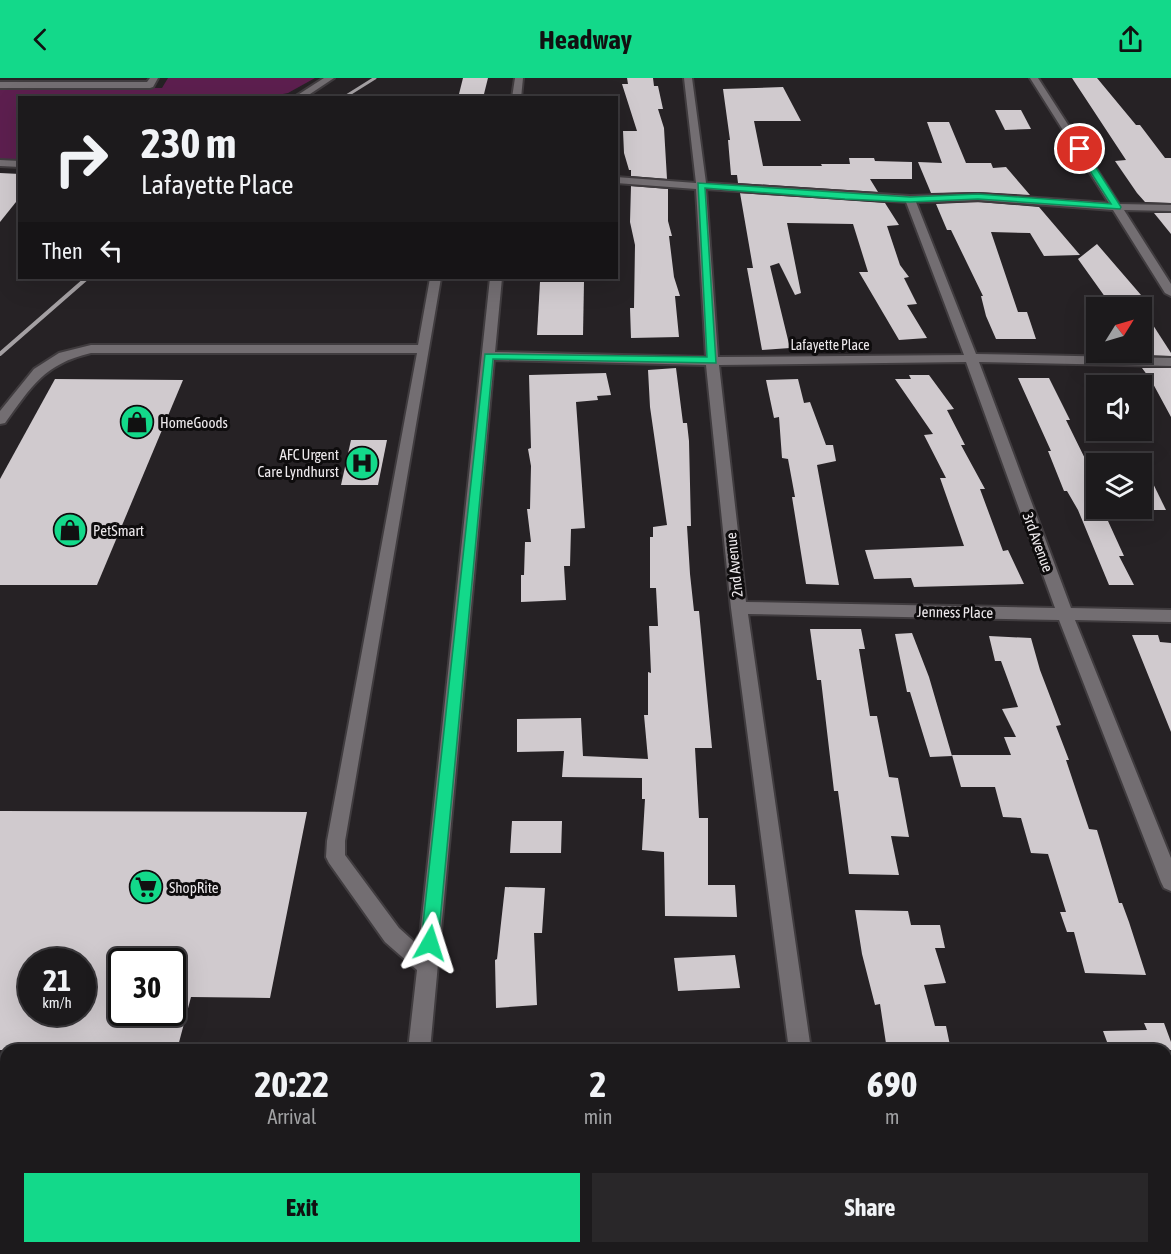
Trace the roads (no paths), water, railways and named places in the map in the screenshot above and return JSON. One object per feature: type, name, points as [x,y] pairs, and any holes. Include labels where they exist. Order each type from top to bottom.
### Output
[{"type":"street","points":[[300,96],[330,78]]},
{"type":"street","points":[[516,96],[519,78]]},
{"type":"street","name":"2nd Avenue","points":[[688,78],[701,185],[712,361],[739,608],[799,1044]]},
{"type":"street","points":[[1034,78],[1171,293]]},
{"type":"street","points":[[0,85],[152,81]]},
{"type":"street","points":[[0,164],[18,164]]},
{"type":"street","points":[[618,180],[910,199],[978,197],[1117,207],[1171,208]]},
{"type":"street","name":"3rd Avenue","points":[[910,199],[1065,614],[1171,882]]},
{"type":"street","points":[[427,966],[392,935],[336,857],[336,841],[436,279]]},
{"type":"street","points":[[420,1044],[496,279]]},
{"type":"street","points":[[0,420],[39,371],[67,354],[91,349],[423,349]]},
{"type":"street","name":"Lafayette Place","points":[[488,356],[712,361],[971,359],[1171,362]]},
{"type":"street","name":"Jenness Place","points":[[739,608],[1171,616]]},
{"type":"railway","points":[[346,96],[375,78]]},
{"type":"railway","points":[[0,354],[86,279]]},
{"type":"place","name":"HomeGoods","points":[[137,422]]},
{"type":"place","name":"AFC Urgent Care Lyndhurst","points":[[362,463]]},
{"type":"place","name":"PetSmart","points":[[70,530]]},
{"type":"place","name":"ShopRite","points":[[146,887]]}]
